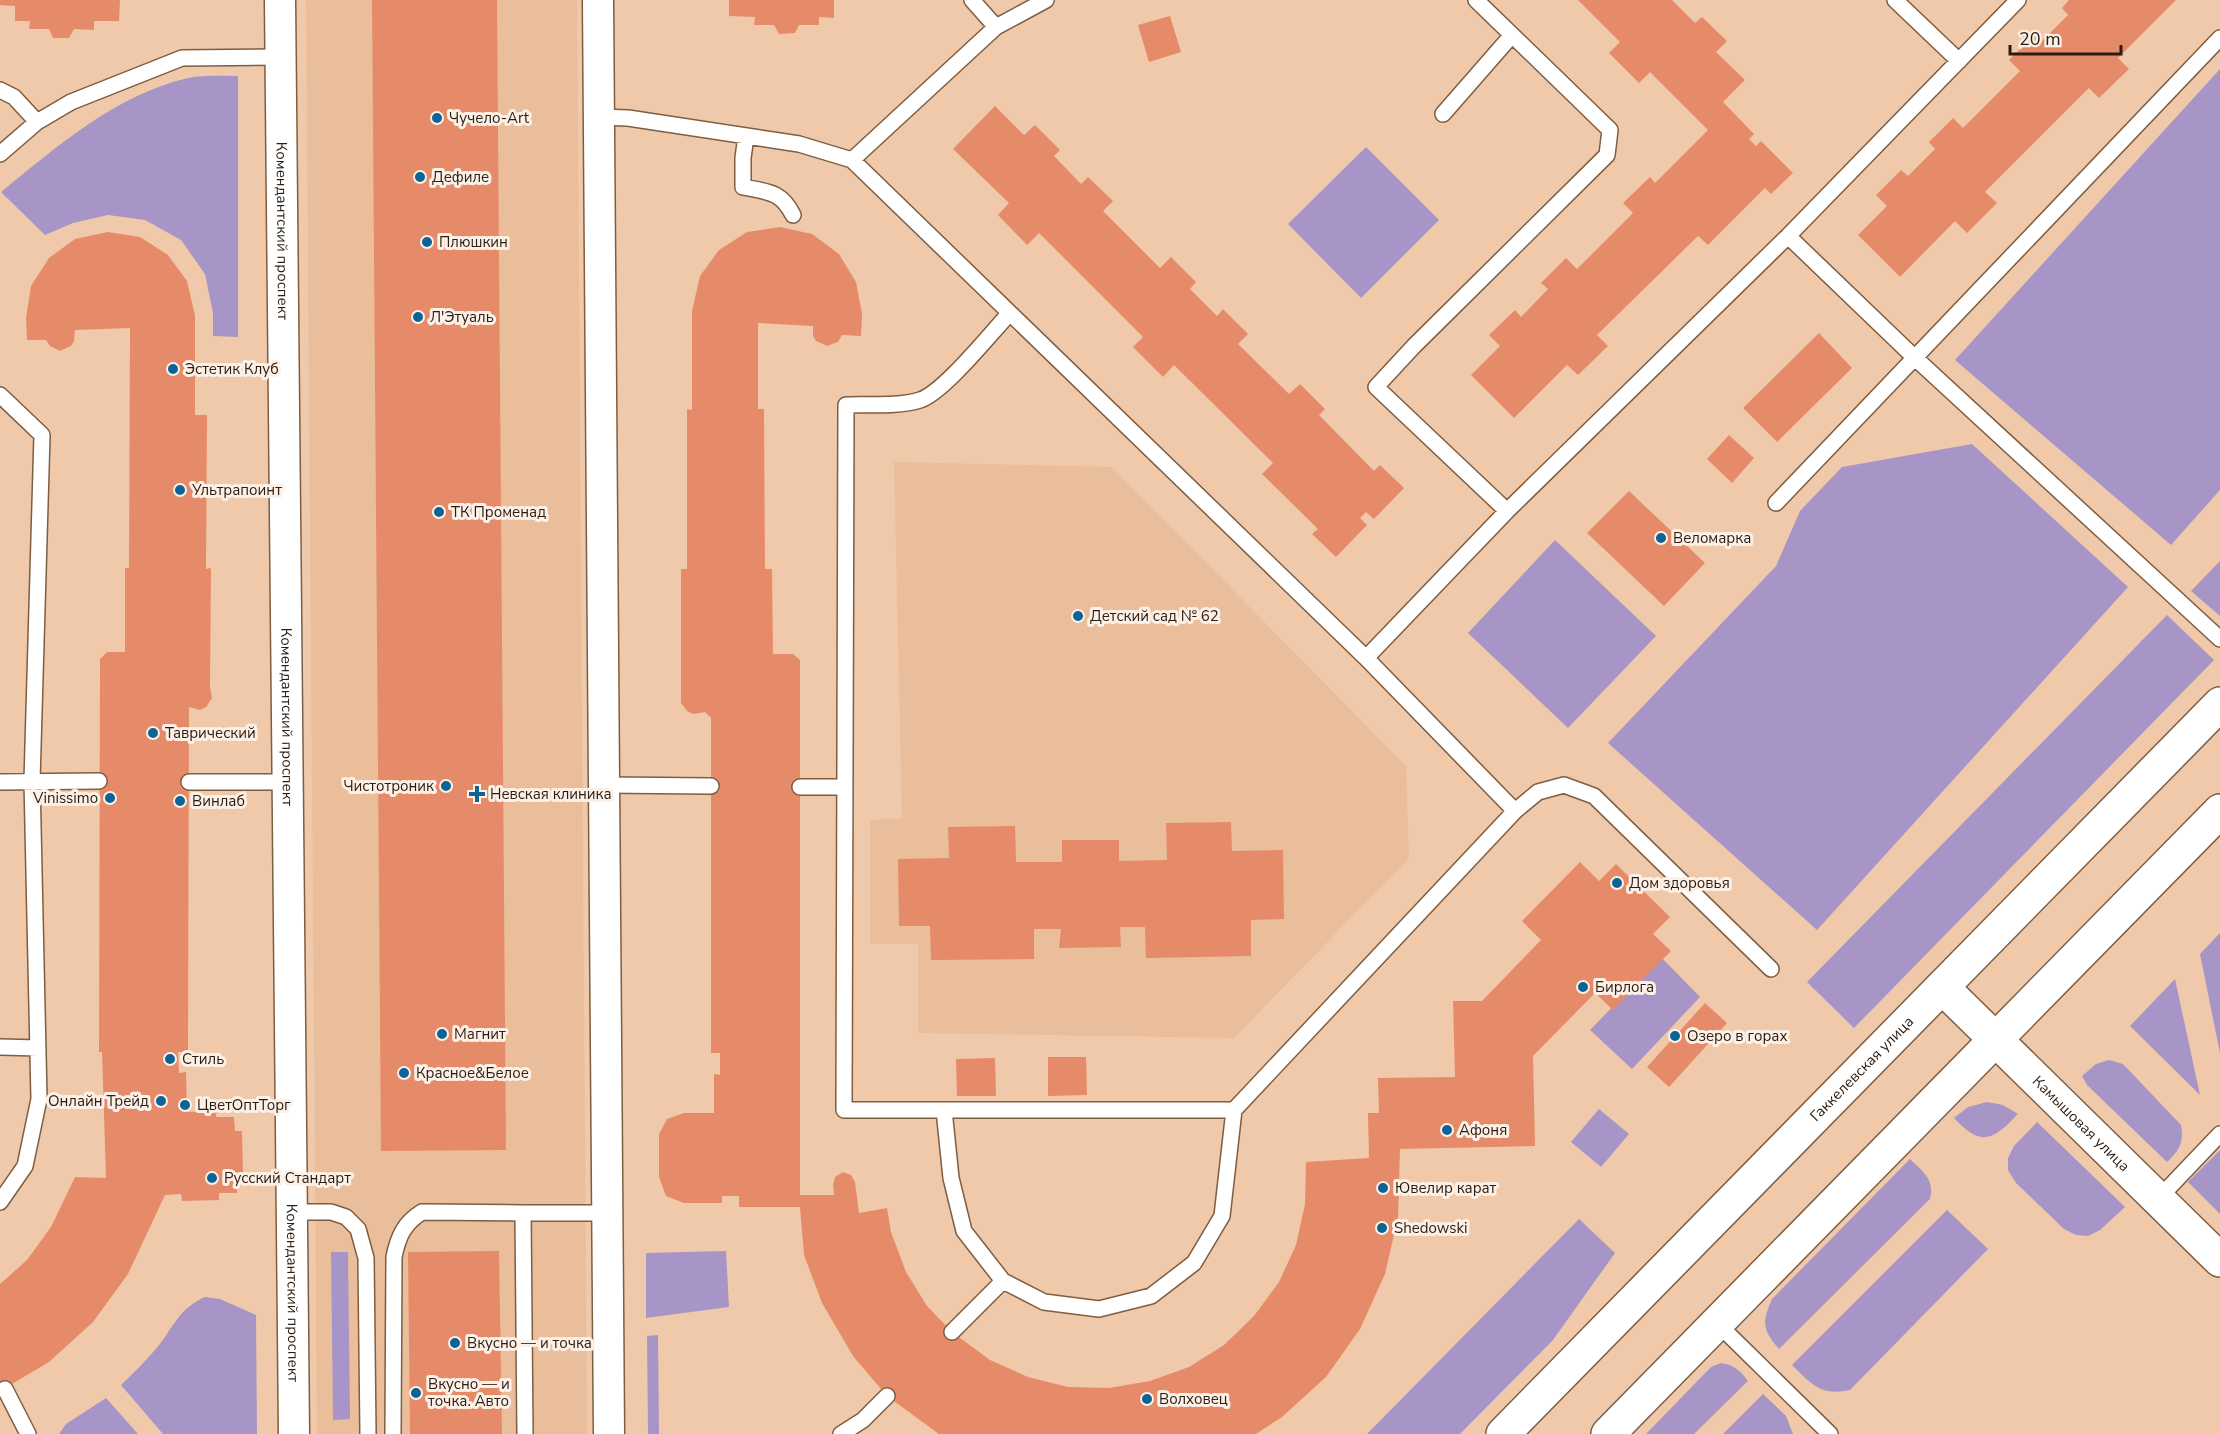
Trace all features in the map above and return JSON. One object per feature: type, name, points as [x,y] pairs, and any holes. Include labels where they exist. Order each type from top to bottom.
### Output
[{"type":"main road","name":"Гаккелевская улица","points":[[1503,1434],[2220,704]]},
{"type":"main road","points":[[1608,1434],[2220,811]]},
{"type":"main road","name":"Камышовая улица","points":[[1942,987],[2220,1260]]},
{"type":"street","name":"Комендантский проспект","points":[[280,0],[294,1434]]},
{"type":"street","points":[[598,0],[609,1434]]},
{"type":"lane","points":[[972,0],[996,27]]},
{"type":"lane","points":[[852,160],[996,27],[1046,0]]},
{"type":"lane","points":[[1476,0],[1610,130],[1608,155],[1414,346],[1376,387],[1507,511]]},
{"type":"lane","points":[[1895,0],[1959,61]]},
{"type":"lane","points":[[1366,658],[1507,511],[1788,236],[2019,0]]},
{"type":"lane","points":[[1443,114],[1512,35]]},
{"type":"lane","points":[[1776,503],[2220,38]]},
{"type":"lane","points":[[0,154],[37,122],[71,102],[182,58],[281,57]]},
{"type":"lane","points":[[0,90],[14,97],[37,122]]},
{"type":"lane","points":[[599,117],[628,118],[800,144],[852,160],[1366,658],[1515,811]]},
{"type":"lane","points":[[746,136],[743,188],[771,193],[786,202],[793,215]]},
{"type":"lane","points":[[1788,236],[1914,357],[2220,639]]},
{"type":"lane","points":[[1009,314],[940,388],[922,400],[904,404],[846,405],[844,1110],[1234,1110]]},
{"type":"lane","points":[[0,395],[42,435],[32,781],[39,1099],[25,1166],[0,1202]]},
{"type":"lane","points":[[0,782],[99,781]]},
{"type":"lane","points":[[189,782],[288,782]]},
{"type":"lane","points":[[604,785],[711,786]]},
{"type":"lane","points":[[944,1110],[951,1178],[964,1231],[1004,1281],[1044,1302],[1099,1309],[1151,1296],[1194,1263],[1222,1216],[1234,1110],[1515,811],[1538,792],[1564,785],[1594,796],[1770,969]]},
{"type":"lane","points":[[800,787],[844,787]]},
{"type":"lane","points":[[0,1047],[38,1048]]},
{"type":"lane","points":[[2158,1199],[2220,1134]]},
{"type":"lane","points":[[292,1212],[330,1212],[346,1217],[358,1229],[366,1258],[368,1434]]},
{"type":"lane","points":[[393,1434],[394,1257],[403,1230],[411,1219],[422,1212],[608,1213]]},
{"type":"lane","points":[[523,1214],[525,1434]]},
{"type":"lane","points":[[952,1332],[1004,1281]]},
{"type":"lane","points":[[1717,1323],[1830,1434]]},
{"type":"lane","points":[[4,1389],[28,1434]]},
{"type":"lane","points":[[841,1434],[862,1420],[887,1396]]},
{"type":"shaded area","points":[[306,0],[577,0],[587,1434],[317,1434]]},
{"type":"shaded area","points":[[2220,69],[2220,490],[2171,545],[1955,360]]},
{"type":"shaded area","points":[[238,76],[238,337],[213,336],[213,313],[205,274],[181,240],[145,220],[108,215],[73,223],[45,235],[1,192],[88,124],[136,97],[188,78]]},
{"type":"shaded area","points":[[1366,147],[1439,220],[1361,298],[1288,224]]},
{"type":"shaded area","points":[[1972,444],[2128,587],[1817,930],[1608,743],[1776,566],[1800,511],[1842,467]]},
{"type":"shaded area","name":"Детский сад № 62","points":[[894,462],[1112,467],[1406,766],[1409,858],[1234,1038],[918,1033],[918,944],[870,944],[870,820],[902,818]]},
{"type":"shaded area","points":[[1555,540],[1656,636],[1568,728],[1468,633]]},
{"type":"shaded area","points":[[2220,561],[2220,616],[2191,591]]},
{"type":"shaded area","points":[[2167,615],[2214,660],[1854,1028],[1807,982]]},
{"type":"shaded area","points":[[2220,933],[2220,1053],[2200,954]]},
{"type":"shaded area","points":[[1661,957],[1700,997],[1632,1069],[1590,1030]]},
{"type":"shaded area","points":[[2175,979],[2200,1095],[2130,1026]]},
{"type":"shaded area","points":[[2109,1060],[2123,1064],[2181,1125],[2180,1145],[2167,1162],[2087,1085],[2082,1076],[2096,1064]]},
{"type":"shaded area","points":[[1987,1102],[2003,1105],[2018,1114],[2001,1130],[1987,1137],[1972,1134],[1954,1118],[1968,1107]]},
{"type":"shaded area","points":[[1599,1109],[1629,1134],[1601,1167],[1571,1142]]},
{"type":"shaded area","points":[[2037,1122],[2125,1207],[2100,1230],[2088,1236],[2076,1235],[2064,1229],[2016,1183],[2008,1170],[2008,1158],[2014,1146]]},
{"type":"shaded area","points":[[2220,1150],[2220,1214],[2188,1182]]},
{"type":"shaded area","points":[[1910,1159],[1929,1181],[1930,1199],[1779,1349],[1765,1326],[1766,1314],[1772,1299]]},
{"type":"shaded area","points":[[1947,1210],[1988,1249],[1850,1390],[1824,1390],[1811,1383],[1792,1365]]},
{"type":"shaded area","points":[[1579,1219],[1615,1253],[1553,1340],[1460,1434],[1367,1434]]},
{"type":"shaded area","points":[[726,1251],[729,1307],[646,1318],[646,1253]]},
{"type":"shaded area","points":[[331,1252],[348,1252],[350,1419],[333,1420]]},
{"type":"shaded area","points":[[205,1297],[220,1299],[256,1315],[257,1434],[163,1434],[121,1385],[154,1351],[182,1314]]},
{"type":"shaded area","points":[[658,1335],[659,1434],[648,1434],[647,1336]]},
{"type":"shaded area","points":[[1721,1363],[1736,1369],[1748,1381],[1694,1434],[1646,1434],[1711,1367]]},
{"type":"shaded area","points":[[1763,1394],[1786,1416],[1793,1434],[1723,1434]]},
{"type":"shaded area","points":[[106,1398],[138,1434],[59,1434],[66,1424]]},
{"type":"building","points":[[0,0],[120,0],[119,21],[94,21],[94,30],[74,29],[69,38],[53,38],[49,29],[29,29],[30,21],[15,21],[15,6],[0,5]]},
{"type":"building","name":"ТК Променад","points":[[372,0],[497,0],[506,1150],[381,1151]]},
{"type":"building","points":[[729,0],[834,0],[834,18],[819,17],[819,25],[799,25],[795,33],[779,34],[774,25],[754,25],[755,17],[729,16]]},
{"type":"building","points":[[1578,0],[1672,0],[1695,23],[1702,17],[1727,41],[1716,52],[1745,80],[1723,102],[1754,134],[1749,139],[1756,146],[1761,141],[1793,173],[1771,194],[1765,188],[1708,245],[1698,236],[1597,335],[1608,346],[1578,375],[1567,365],[1514,418],[1471,375],[1500,346],[1489,335],[1515,310],[1521,317],[1548,289],[1541,283],[1566,258],[1577,269],[1633,213],[1623,203],[1650,177],[1655,183],[1708,130],[1650,72],[1639,83],[1609,53],[1620,42]]},
{"type":"building","points":[[2069,0],[2176,0],[2118,58],[2129,69],[2099,98],[2089,88],[1985,192],[1997,203],[1967,233],[1955,221],[1900,277],[1858,235],[1887,206],[1876,195],[1901,170],[1908,176],[1935,149],[1929,142],[1953,118],[1963,128],[2020,71],[2009,60],[2034,35],[2041,42],[2068,15],[2062,8]]},
{"type":"building","points":[[1170,16],[1181,52],[1149,62],[1138,25]]},
{"type":"building","points":[[995,106],[1024,135],[1035,125],[1060,150],[1054,156],[1081,184],[1088,177],[1113,201],[1103,211],[1160,268],[1171,257],[1196,282],[1190,289],[1217,316],[1223,309],[1248,334],[1238,344],[1289,394],[1300,384],[1325,409],[1319,415],[1374,471],[1380,465],[1404,488],[1374,519],[1366,512],[1360,518],[1367,525],[1336,557],[1312,534],[1318,529],[1262,474],[1273,463],[1174,365],[1163,377],[1133,347],[1143,337],[1039,233],[1027,245],[998,215],[1009,203],[953,149]]},
{"type":"building","points":[[780,227],[812,234],[839,254],[856,282],[862,314],[861,336],[842,335],[838,342],[827,346],[816,341],[813,336],[813,326],[758,323],[758,409],[764,409],[765,569],[772,569],[773,654],[793,654],[800,660],[800,1195],[834,1195],[835,1177],[843,1172],[851,1175],[855,1182],[859,1213],[887,1208],[891,1232],[906,1272],[927,1306],[952,1332],[990,1360],[1028,1377],[1068,1387],[1109,1388],[1150,1381],[1189,1367],[1224,1345],[1254,1316],[1279,1282],[1296,1245],[1305,1204],[1306,1162],[1369,1158],[1368,1113],[1379,1113],[1378,1078],[1455,1077],[1453,1001],[1482,1001],[1541,940],[1522,921],[1580,862],[1599,881],[1616,864],[1670,917],[1653,934],[1671,951],[1613,1010],[1595,993],[1533,1056],[1535,1146],[1400,1149],[1398,1217],[1385,1274],[1360,1329],[1326,1377],[1282,1417],[1256,1434],[939,1434],[887,1396],[853,1356],[822,1303],[804,1255],[800,1207],[739,1207],[739,1196],[722,1196],[722,1203],[684,1203],[666,1196],[659,1177],[659,1134],[667,1119],[684,1113],[714,1113],[714,1074],[720,1075],[720,1053],[711,1053],[711,718],[705,712],[694,714],[688,712],[681,703],[681,569],[687,569],[687,409],[692,410],[692,311],[700,276],[719,250],[747,232]]},
{"type":"building","points":[[108,232],[140,237],[168,255],[187,281],[195,316],[195,415],[207,415],[206,569],[211,568],[210,687],[212,698],[206,707],[200,710],[189,707],[188,1052],[178,1052],[179,1073],[186,1072],[187,1112],[216,1111],[216,1117],[234,1117],[235,1131],[242,1131],[243,1174],[236,1174],[237,1193],[219,1193],[219,1200],[182,1201],[181,1194],[165,1195],[128,1274],[93,1322],[49,1362],[0,1391],[0,1284],[27,1260],[51,1227],[75,1177],[106,1178],[102,1052],[99,1052],[100,659],[107,652],[125,652],[125,568],[129,568],[130,328],[75,330],[71,346],[60,351],[50,346],[46,340],[27,340],[26,318],[31,286],[49,258],[75,239]]},
{"type":"building","points":[[1819,333],[1852,368],[1777,442],[1743,408]]},
{"type":"building","points":[[1729,435],[1754,458],[1732,483],[1707,459]]},
{"type":"building","points":[[1629,491],[1705,563],[1664,606],[1587,533]]},
{"type":"building","points":[[1231,822],[1232,851],[1283,850],[1284,919],[1251,920],[1251,956],[1146,958],[1145,927],[1120,927],[1121,947],[1059,948],[1061,929],[1034,929],[1034,959],[931,960],[930,926],[899,926],[898,859],[949,858],[948,827],[1015,826],[1016,862],[1062,862],[1062,840],[1119,840],[1119,861],[1167,860],[1166,823]]},
{"type":"building","points":[[1705,1003],[1727,1023],[1669,1087],[1647,1067]]},
{"type":"building","points":[[1048,1057],[1086,1057],[1087,1095],[1048,1096]]},
{"type":"building","points":[[995,1058],[996,1096],[957,1096],[956,1059]]},
{"type":"building","name":"Вкусно — и точка","points":[[499,1251],[502,1434],[410,1434],[408,1252]]},
{"type":"place","name":"Чучело-Art","points":[[437,118]]},
{"type":"place","name":"Дефиле","points":[[420,177]]},
{"type":"place","name":"Плюшкин","points":[[427,242]]},
{"type":"place","name":"Л'Этуаль","points":[[418,317]]},
{"type":"place","name":"Эстетик Клуб","points":[[173,369]]},
{"type":"place","name":"Ультрапоинт","points":[[180,490]]},
{"type":"place","name":"ТК Променад","points":[[439,512]]},
{"type":"place","name":"Веломарка","points":[[1661,538]]},
{"type":"place","name":"Детский сад № 62","points":[[1078,616]]},
{"type":"place","name":"Таврический","points":[[153,733]]},
{"type":"place","name":"Чистотроник","points":[[446,786]]},
{"type":"place","name":"Невская клиника","points":[[477,794]]},
{"type":"place","name":"Vinissimo","points":[[110,798]]},
{"type":"place","name":"Винлаб","points":[[180,801]]},
{"type":"place","name":"Дом здоровья","points":[[1617,883]]},
{"type":"place","name":"Бирлога","points":[[1583,987]]},
{"type":"place","name":"Магнит","points":[[442,1034]]},
{"type":"place","name":"Озеро в горах","points":[[1675,1036]]},
{"type":"place","name":"Стиль","points":[[170,1059]]},
{"type":"place","name":"Красное&Белое","points":[[404,1073]]},
{"type":"place","name":"Онлайн Трейд","points":[[161,1101]]},
{"type":"place","name":"ЦветОптТорг","points":[[185,1105]]},
{"type":"place","name":"Афоня","points":[[1447,1130]]},
{"type":"place","name":"Русский Стандарт","points":[[212,1178]]},
{"type":"place","name":"Ювелир карат","points":[[1383,1188]]},
{"type":"place","name":"Shedowski","points":[[1382,1228]]},
{"type":"place","name":"Вкусно — и точка","points":[[455,1343]]},
{"type":"place","name":"Вкусно — и точка. Авто","points":[[416,1393]]},
{"type":"place","name":"Волховец","points":[[1147,1399]]}]
